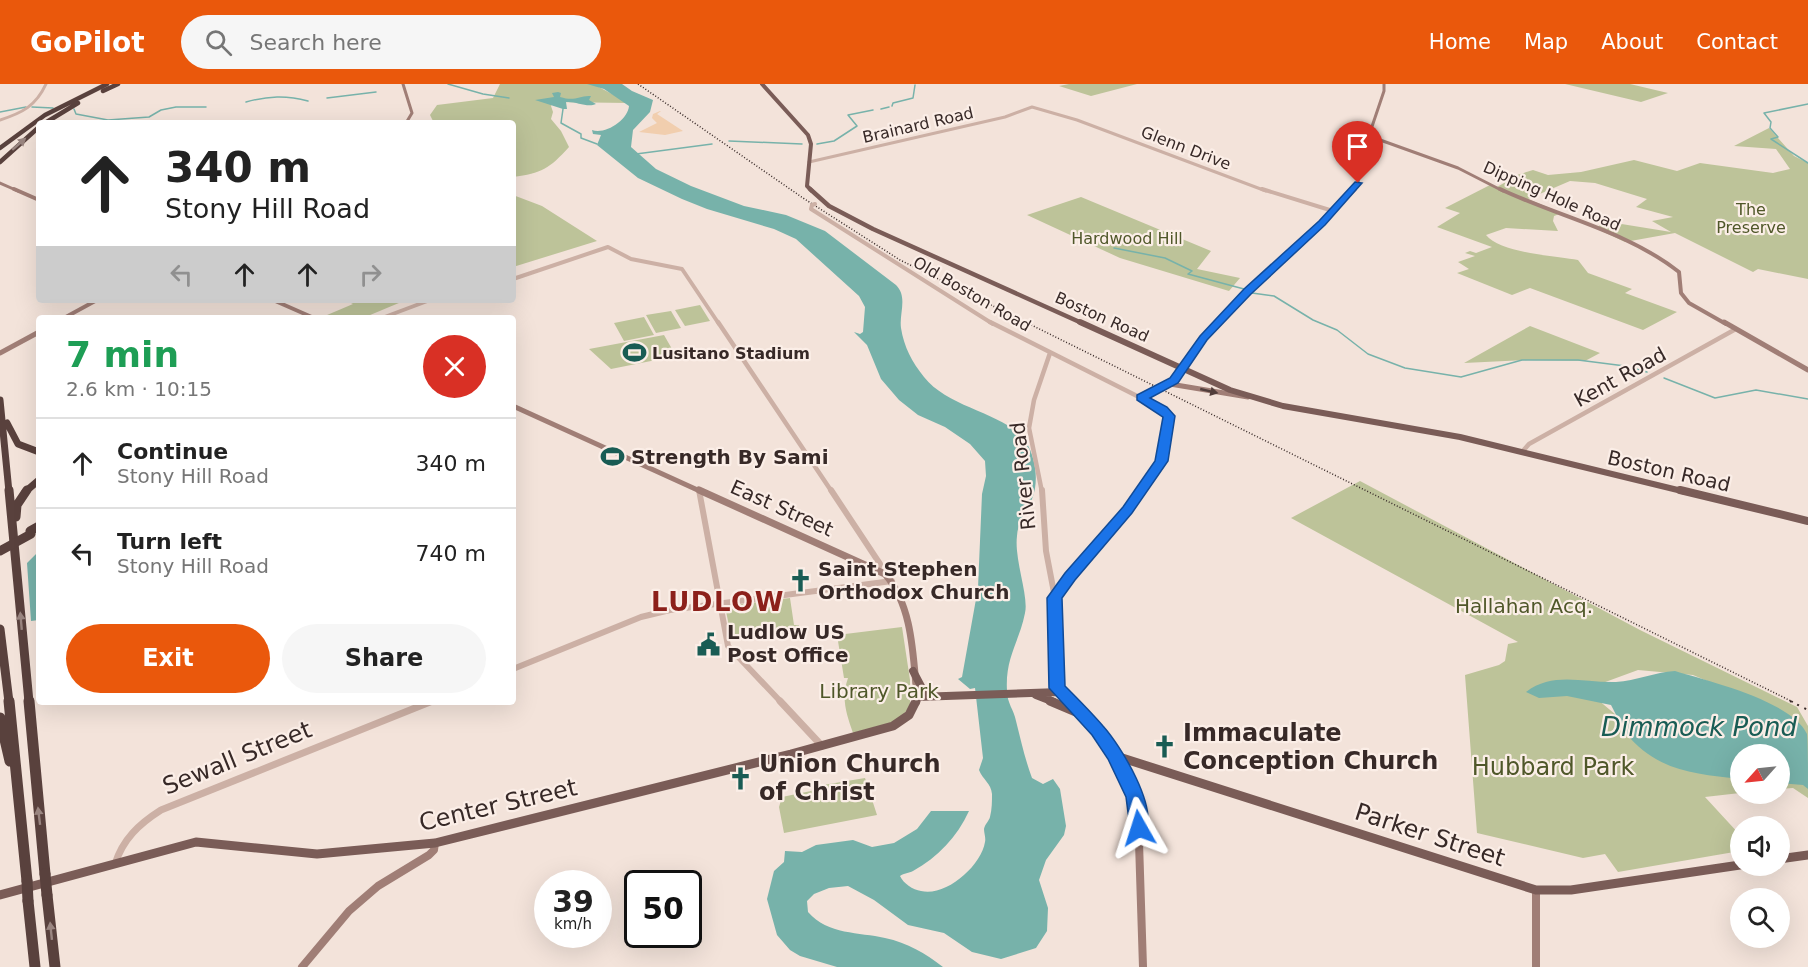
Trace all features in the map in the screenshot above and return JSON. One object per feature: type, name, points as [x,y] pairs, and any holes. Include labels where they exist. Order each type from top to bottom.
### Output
[{"type":"highway","points":[[38,120],[106,84]]},
{"type":"highway","points":[[51,120],[118,84]]},
{"type":"highway","points":[[0,148],[36,121]]},
{"type":"highway","points":[[0,162],[36,130]]},
{"type":"highway","points":[[0,398],[13,441],[22,448],[36,451]]},
{"type":"highway","points":[[0,398],[30,730],[55,967]]},
{"type":"highway","points":[[13,532],[18,502],[28,488],[36,482]]},
{"type":"highway","points":[[0,549],[35,530]]},
{"type":"highway","points":[[0,629],[35,967]]},
{"type":"highway","points":[[0,718],[8,745],[20,811]]},
{"type":"main road","points":[[404,84],[403,89],[412,113],[407,120]]},
{"type":"main road","points":[[762,84],[808,135],[811,144],[807,186],[822,201]]},
{"type":"main road","points":[[1141,398],[1169,384],[1177,377],[1195,348],[1237,302],[1333,211],[1358,183],[1360,162],[1384,91],[1384,84]]},
{"type":"main road","name":"Dipping Hole Road","points":[[1369,136],[1462,169],[1510,193],[1566,214],[1660,257],[1677,269],[1681,280],[1681,293],[1696,308],[1734,330]]},
{"type":"main road","points":[[0,183],[36,199]]},
{"type":"main road","name":"Boston Road","points":[[822,201],[873,229],[1249,397],[1290,407],[1426,430],[1808,519]]},
{"type":"main road","points":[[70,315],[92,303]]},
{"type":"main road","points":[[280,303],[307,315]]},
{"type":"main road","points":[[1734,330],[1808,370]]},
{"type":"main road","points":[[0,353],[36,334]]},
{"type":"main road","points":[[1169,384],[1249,397]]},
{"type":"main road","points":[[1141,398],[1163,410],[1169,416],[1162,461],[1128,510],[1070,576],[1054,598],[1054,652],[1056,683],[1060,692],[1087,718],[1116,756],[1134,792],[1138,811],[1143,967]]},
{"type":"main road","name":"East Street","points":[[516,407],[878,569],[893,581],[905,607],[917,697]]},
{"type":"main road","points":[[913,671],[923,690],[934,697]]},
{"type":"main road","points":[[909,715],[917,697],[1060,692]]},
{"type":"main road","points":[[1028,694],[1044,698],[1087,718]]},
{"type":"main road","name":"Center Street","points":[[0,895],[196,842],[317,854],[435,843],[822,746],[893,726],[923,702],[934,697]]},
{"type":"main road","name":"Parker Street","points":[[1116,756],[1536,890],[1571,890],[1730,866]]},
{"type":"main road","points":[[302,967],[349,911],[378,886],[429,855],[434,850],[435,843]]},
{"type":"main road","points":[[1790,858],[1808,855]]},
{"type":"main road","points":[[1536,890],[1536,967]]},
{"type":"street","points":[[0,120],[35,104],[43,94],[45,84]]},
{"type":"street","name":"Brainard Road","points":[[809,162],[1009,116],[1030,106]]},
{"type":"street","name":"Glenn Drive","points":[[1030,106],[1074,119],[1272,193],[1333,211]]},
{"type":"street","name":"Old Boston Road","points":[[822,201],[814,204],[811,210],[855,239],[992,323],[1141,398]]},
{"type":"street","points":[[516,278],[608,247],[631,259],[682,269],[875,556],[880,564],[878,569]]},
{"type":"street","points":[[390,315],[422,303]]},
{"type":"street","name":"Kent Road","points":[[1522,452],[1530,444],[1734,330]]},
{"type":"street","name":"River Road","points":[[1050,353],[1034,400],[1029,428],[1042,490],[1045,545],[1054,598]]},
{"type":"street","points":[[699,489],[719,602],[731,652],[822,746]]},
{"type":"street","points":[[516,668],[641,616],[719,602],[893,581]]},
{"type":"street","name":"Sewall Street","points":[[115,864],[126,838],[161,810],[423,705]]},
{"type":"green space","points":[[500,84],[593,84],[629,103],[553,102],[551,119],[561,131],[569,147],[544,169],[516,176],[516,120],[432,120],[430,115],[437,105],[493,98]]},
{"type":"green space","points":[[1137,84],[1091,96],[1059,86]]},
{"type":"green space","points":[[1565,84],[1630,84],[1668,93],[1641,102]]},
{"type":"green space","name":"The Preserve","points":[[1769,128],[1794,156],[1808,163],[1808,279],[1758,269],[1753,272],[1675,233],[1625,242],[1597,229],[1603,221],[1671,232],[1652,221],[1673,217],[1636,207],[1647,199],[1595,183],[1570,181],[1528,199],[1562,213],[1554,216],[1553,221],[1558,231],[1506,228],[1486,235],[1493,241],[1515,250],[1578,260],[1588,273],[1632,289],[1625,293],[1677,312],[1643,330],[1530,288],[1512,295],[1457,273],[1469,269],[1458,262],[1475,256],[1465,253],[1470,251],[1476,253],[1492,247],[1437,227],[1460,213],[1445,208],[1490,185],[1497,187],[1504,183],[1504,179],[1533,170],[1548,175],[1581,172],[1634,160],[1677,171],[1700,163],[1773,173],[1790,169],[1776,149],[1734,146]]},
{"type":"green space","points":[[516,196],[542,206],[597,241],[516,266]]},
{"type":"green space","name":"Hardwood Hill","points":[[1081,197],[1211,251],[1197,269],[1240,278],[1229,291],[1120,258],[1027,215]]},
{"type":"green space","points":[[351,303],[399,303],[370,315],[327,315],[353,304]]},
{"type":"green space","points":[[700,305],[710,321],[685,326],[675,310]]},
{"type":"green space","points":[[671,311],[681,328],[656,333],[646,315]]},
{"type":"green space","points":[[644,317],[654,335],[624,341],[614,323]]},
{"type":"green space","points":[[1530,326],[1600,353],[1585,361],[1528,360],[1464,363]]},
{"type":"green space","name":"Lusitano Stadium","points":[[664,335],[676,356],[611,369],[589,349]]},
{"type":"green space","name":"Hubbard Park","points":[[1360,481],[1640,630],[1797,707],[1808,726],[1808,798],[1790,788],[1790,767],[1801,764],[1790,752],[1790,744],[1782,744],[1733,692],[1693,675],[1638,670],[1589,688],[1591,694],[1665,756],[1730,768],[1730,794],[1705,797],[1730,824],[1730,853],[1618,872],[1605,854],[1583,858],[1477,833],[1465,675],[1499,665],[1505,661],[1508,644],[1518,642],[1291,518]]},
{"type":"green space","points":[[790,598],[794,625],[799,625],[800,633],[732,641],[725,606]]},
{"type":"green space","name":"Library Park","points":[[902,627],[910,680],[910,707],[897,721],[853,733],[845,706],[848,678],[844,678],[837,635]]},
{"type":"green space","points":[[865,778],[877,815],[784,833],[779,807],[782,797],[811,791],[823,785]]},
{"type":"sand","points":[[661,111],[657,114],[683,131],[665,135],[639,132],[657,123],[652,118],[653,114]]},
{"type":"water","points":[[587,84],[622,84],[653,100],[650,112],[633,130],[631,147],[656,169],[691,186],[744,206],[786,215],[825,231],[896,285],[902,295],[901,328],[904,342],[912,360],[924,377],[948,397],[1006,424],[1026,442],[1032,455],[1035,485],[1032,499],[1019,526],[1017,545],[1026,606],[1008,669],[1007,695],[1032,778],[1043,784],[1053,779],[1060,789],[1066,826],[1064,835],[1046,860],[1039,880],[1048,908],[1047,931],[1036,948],[1001,959],[972,952],[944,933],[908,925],[874,900],[848,886],[829,888],[814,894],[807,901],[808,912],[834,929],[885,938],[909,946],[943,967],[837,967],[800,956],[790,950],[777,935],[767,899],[774,871],[784,862],[785,851],[802,852],[816,845],[853,840],[872,847],[894,843],[917,829],[931,811],[969,811],[953,838],[939,853],[913,871],[900,876],[912,888],[931,892],[961,878],[977,861],[982,851],[985,840],[984,829],[991,814],[992,794],[979,770],[983,758],[975,688],[970,689],[958,679],[962,677],[978,588],[982,494],[986,476],[985,461],[970,444],[945,427],[918,415],[899,400],[881,379],[867,345],[854,332],[860,334],[863,332],[865,307],[859,296],[796,239],[774,229],[682,199],[638,178],[597,145],[601,135],[593,134],[592,130],[603,130],[615,125],[625,116],[629,106],[604,89]]},
{"type":"water","points":[[552,93],[561,93],[560,97],[565,98],[591,96],[589,100],[596,104],[566,102],[567,109],[563,109],[535,100],[554,97]]},
{"type":"water","points":[[36,554],[36,620],[31,621],[27,563]]},
{"type":"water","name":"Dimmock Pond","points":[[1675,671],[1748,694],[1785,712],[1798,722],[1807,734],[1808,789],[1803,785],[1790,784],[1790,744],[1730,744],[1730,778],[1694,773],[1667,765],[1642,749],[1622,727],[1611,705],[1567,696],[1539,698],[1526,692],[1536,686],[1558,680],[1616,682]]},
{"type":"waterway","points":[[448,84],[483,94],[509,98]]},
{"type":"waterway","points":[[892,106],[893,103],[913,98],[915,85]]},
{"type":"waterway","points":[[327,98],[376,92]]},
{"type":"waterway","points":[[246,102],[277,97],[308,101]]},
{"type":"waterway","points":[[1808,104],[1764,113],[1771,122],[1770,128],[1778,137],[1771,139],[1808,163]]},
{"type":"waterway","points":[[0,112],[26,107]]},
{"type":"waterway","points":[[32,107],[53,108]]},
{"type":"waterway","points":[[74,109],[76,114],[108,120],[149,117],[161,110],[176,107],[206,107]]},
{"type":"waterway","points":[[881,109],[889,107]]},
{"type":"waterway","points":[[563,109],[561,123],[581,134],[581,138],[597,144]]},
{"type":"waterway","points":[[817,144],[834,141],[857,126],[848,115],[873,110]]},
{"type":"waterway","points":[[729,141],[802,144]]},
{"type":"waterway","points":[[636,154],[712,144]]},
{"type":"waterway","points":[[1114,248],[1165,258],[1192,271],[1188,274],[1244,289]]},
{"type":"waterway","points":[[1252,293],[1274,296],[1313,320],[1337,330],[1368,354],[1405,368],[1461,377],[1522,360],[1578,360],[1625,366],[1647,372]]},
{"type":"waterway","points":[[1664,378],[1715,398],[1756,390],[1808,399]]},
{"type":"railway","points":[[638,84],[803,198],[900,260],[1793,702]]},
{"type":"railway","points":[[1790,701],[1808,710]]},
{"type":"place","name":"Lusitano Stadium","points":[[634,353]]},
{"type":"place","name":"Strength By Sami","points":[[613,457]]},
{"type":"place","name":"Saint Stephen Orthodox Church","points":[[800,581]]},
{"type":"place","name":"Ludlow US Post Office","points":[[709,644]]},
{"type":"place","name":"Immaculate Conception Church","points":[[1165,747]]},
{"type":"place","name":"Union Church of Christ","points":[[741,778]]},
{"type":"district","name":"LUDLOW","points":[[718,602]]},
{"type":"route","points":[[1139,828],[1136,797],[1116,756],[1087,718],[1057,688],[1054,598],[1070,576],[1128,510],[1162,461],[1169,416],[1163,410],[1141,398],[1174,381],[1203,338],[1247,292],[1322,223],[1358,183]]},
{"type":"park label","name":"Hallahan Acq.","points":[[1524,606]]}]
